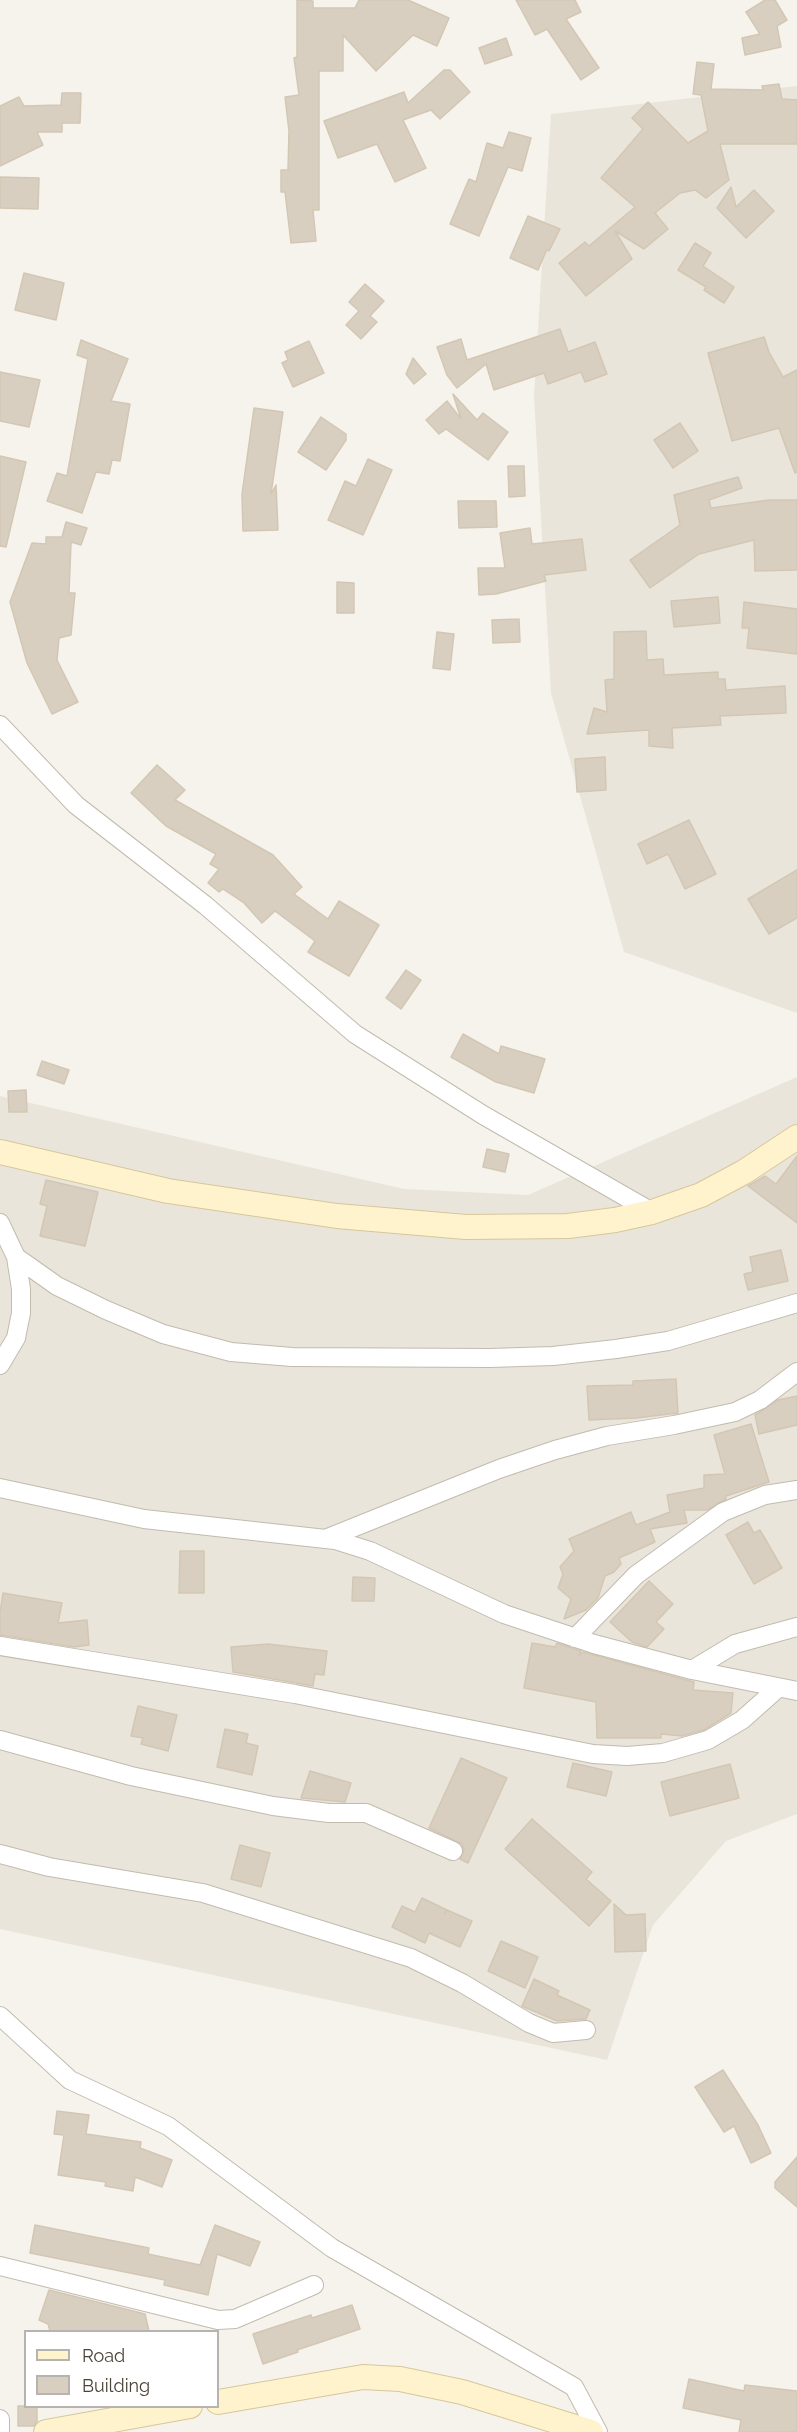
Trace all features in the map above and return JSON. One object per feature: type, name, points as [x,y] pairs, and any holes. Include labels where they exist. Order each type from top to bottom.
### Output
[{"type":"street","points":[[0,725],[76,805],[205,905],[355,1034],[483,1115],[652,1212]]},
{"type":"street","points":[[0,1152],[168,1191],[337,1216],[466,1227],[557,1226],[615,1220],[652,1212],[701,1195],[744,1172],[797,1137]]},
{"type":"street","points":[[0,1223],[16,1257],[21,1289],[21,1313],[16,1338],[0,1365]]},
{"type":"street","points":[[16,1257],[57,1286],[163,1334],[231,1352],[292,1357],[553,1356],[668,1341],[797,1304]]},
{"type":"street","points":[[325,1539],[499,1469],[555,1450],[607,1436],[735,1412],[760,1400],[797,1372]]},
{"type":"street","points":[[0,1488],[144,1519],[325,1539],[370,1551],[504,1614],[575,1638],[692,1670],[797,1691]]},
{"type":"street","points":[[575,1638],[636,1575],[723,1512],[765,1495],[797,1490]]},
{"type":"street","points":[[692,1670],[735,1644],[797,1627]]},
{"type":"street","points":[[0,1646],[295,1694],[495,1732],[593,1754],[627,1756],[663,1753],[708,1740],[742,1720],[778,1688]]},
{"type":"street","points":[[0,1740],[130,1776],[273,1806],[329,1813],[366,1813],[453,1851]]},
{"type":"street","points":[[0,1854],[50,1867],[203,1893],[411,1958],[462,1983],[529,2023],[553,2033],[586,2030]]},
{"type":"street","points":[[0,2016],[70,2080],[168,2126],[332,2248],[574,2387],[598,2432]]},
{"type":"street","points":[[0,2266],[218,2320],[235,2319],[314,2285]]},
{"type":"street","points":[[219,2402],[363,2377],[400,2379],[462,2392],[591,2432]]},
{"type":"street","points":[[46,2432],[179,2408]]},
{"type":"street","points":[[0,2420],[0,2432]]},
{"type":"shaded area","points":[[797,86],[797,1013],[624,952],[551,693],[534,396],[551,114]]},
{"type":"shaded area","points":[[797,1077],[797,1814],[726,1841],[653,1925],[607,2060],[0,1929],[0,1096],[404,1189],[528,1195]]},
{"type":"building","points":[[297,0],[313,1],[313,8],[355,8],[359,0],[408,0],[449,18],[437,46],[413,35],[376,71],[343,35],[343,71],[319,71],[319,210],[313,210],[316,241],[291,243],[285,192],[281,192],[281,170],[288,170],[289,131],[285,97],[299,95],[294,58],[297,57]]},
{"type":"building","points":[[516,0],[575,0],[581,12],[566,19],[599,68],[581,80],[547,29],[535,35]]},
{"type":"building","points":[[765,0],[775,0],[787,20],[777,26],[781,47],[745,55],[742,38],[760,34],[746,12]]},
{"type":"building","points":[[506,38],[512,55],[485,64],[479,48]]},
{"type":"building","points":[[697,62],[714,64],[711,89],[763,90],[762,86],[779,84],[782,99],[797,100],[797,144],[720,144],[729,180],[706,198],[695,190],[680,193],[655,213],[668,229],[644,249],[615,231],[632,259],[586,296],[559,263],[585,242],[589,246],[635,207],[601,178],[643,129],[632,118],[648,102],[688,143],[708,131],[701,95],[693,94]]},
{"type":"building","points":[[444,70],[450,70],[470,92],[440,119],[431,110],[403,120],[426,168],[395,182],[377,144],[338,158],[324,121],[404,92],[408,103]]},
{"type":"building","points":[[62,93],[81,93],[80,123],[62,123],[62,132],[37,132],[43,145],[0,166],[0,106],[19,97],[24,106],[61,105]]},
{"type":"building","points":[[509,132],[531,138],[522,171],[508,167],[479,236],[450,224],[469,179],[476,182],[487,143],[503,148]]},
{"type":"building","points":[[0,177],[39,178],[38,209],[0,208]]},
{"type":"building","points":[[731,187],[736,207],[754,190],[774,211],[746,238],[717,208]]},
{"type":"building","points":[[528,216],[560,229],[549,251],[547,249],[538,270],[510,258]]},
{"type":"building","points":[[695,243],[711,253],[703,266],[734,287],[724,303],[704,290],[706,287],[678,270]]},
{"type":"building","points":[[24,273],[64,283],[56,320],[15,310]]},
{"type":"building","points":[[365,284],[384,301],[370,316],[377,322],[361,339],[346,325],[359,311],[349,302]]},
{"type":"building","points":[[560,329],[568,352],[595,342],[607,374],[585,382],[581,372],[548,384],[544,373],[494,390],[486,364],[457,388],[447,375],[437,347],[461,339],[467,360]]},
{"type":"building","points":[[764,337],[769,352],[783,377],[797,370],[797,472],[795,473],[779,428],[732,441],[708,353]]},
{"type":"building","points":[[81,340],[128,359],[111,401],[130,404],[120,461],[112,460],[109,474],[96,472],[82,513],[47,501],[57,473],[67,476],[88,359],[77,355]]},
{"type":"building","points":[[309,341],[324,373],[293,387],[282,363],[288,360],[285,352]]},
{"type":"building","points":[[413,358],[426,374],[414,384],[406,374]]},
{"type":"building","points":[[0,372],[40,380],[29,427],[0,421]]},
{"type":"building","points":[[453,394],[477,420],[483,413],[508,432],[488,460],[446,429],[439,434],[426,420],[447,401],[461,419]]},
{"type":"building","points":[[254,408],[283,412],[271,494],[276,485],[278,530],[243,531],[242,494]]},
{"type":"building","points":[[321,417],[346,434],[346,440],[326,470],[298,452]]},
{"type":"building","points":[[680,423],[698,451],[673,468],[654,440]]},
{"type":"building","points":[[0,456],[26,462],[6,547],[0,546]]},
{"type":"building","points":[[368,459],[392,470],[363,535],[328,520],[345,481],[356,486]]},
{"type":"building","points":[[508,466],[524,466],[525,496],[509,497]]},
{"type":"building","points":[[738,477],[742,488],[709,500],[711,508],[769,500],[797,500],[797,570],[755,571],[754,540],[699,554],[650,588],[630,560],[680,525],[674,495]]},
{"type":"building","points":[[458,501],[496,501],[497,527],[459,528]]},
{"type":"building","points":[[66,522],[87,528],[81,545],[71,542],[69,593],[75,593],[71,635],[59,638],[57,660],[78,702],[52,714],[27,663],[10,602],[32,543],[46,544],[46,537],[62,537]]},
{"type":"building","points":[[530,528],[532,544],[582,539],[586,570],[544,575],[546,581],[496,594],[479,595],[478,568],[505,568],[500,533]]},
{"type":"building","points":[[337,582],[354,583],[354,613],[337,613]]},
{"type":"building","points":[[718,597],[720,623],[674,627],[671,601]]},
{"type":"building","points":[[744,602],[797,609],[797,654],[747,648],[749,628],[742,628]]},
{"type":"building","points":[[519,619],[520,642],[493,643],[492,620]]},
{"type":"building","points":[[646,631],[647,660],[663,659],[664,675],[718,672],[718,679],[725,679],[726,690],[785,686],[786,713],[720,716],[721,725],[672,728],[673,748],[649,746],[649,730],[587,734],[594,708],[607,712],[605,680],[614,679],[614,632]]},
{"type":"building","points":[[437,632],[454,634],[450,670],[433,668]]},
{"type":"building","points":[[605,757],[606,790],[577,792],[575,759]]},
{"type":"building","points":[[157,765],[185,790],[175,800],[273,855],[302,887],[294,894],[328,919],[339,901],[379,925],[349,976],[308,952],[315,941],[275,911],[262,923],[244,903],[223,889],[219,892],[208,883],[219,869],[210,864],[216,854],[166,826],[131,793]]},
{"type":"building","points":[[689,820],[716,874],[685,889],[668,854],[647,864],[638,844]]},
{"type":"building","points":[[797,870],[797,918],[769,934],[748,899]]},
{"type":"building","points":[[406,970],[421,980],[401,1009],[386,998]]},
{"type":"building","points":[[463,1034],[499,1054],[501,1046],[545,1059],[534,1093],[496,1082],[451,1057]]},
{"type":"building","points":[[42,1061],[69,1070],[64,1084],[37,1075]]},
{"type":"building","points":[[26,1090],[27,1112],[9,1112],[8,1091]]},
{"type":"building","points":[[487,1149],[509,1154],[505,1172],[483,1167]]},
{"type":"building","points":[[797,1156],[797,1223],[748,1186],[765,1176],[776,1184]]},
{"type":"building","points":[[46,1180],[98,1192],[85,1246],[40,1236],[47,1206],[40,1204]]},
{"type":"building","points":[[781,1250],[788,1281],[748,1290],[744,1274],[753,1272],[750,1257]]},
{"type":"building","points":[[676,1379],[678,1413],[589,1420],[587,1386],[633,1385],[633,1381]]},
{"type":"building","points":[[797,1396],[797,1425],[759,1434],[755,1415],[778,1400]]},
{"type":"building","points":[[751,1424],[769,1482],[726,1496],[726,1499],[707,1510],[684,1510],[687,1523],[650,1529],[655,1542],[619,1558],[621,1564],[614,1572],[605,1576],[598,1598],[586,1610],[564,1619],[571,1599],[558,1588],[563,1574],[560,1567],[574,1551],[569,1539],[631,1512],[636,1525],[670,1512],[667,1495],[704,1488],[704,1475],[725,1474],[714,1435]]},
{"type":"building","points":[[748,1522],[754,1533],[760,1530],[782,1568],[754,1584],[726,1535]]},
{"type":"building","points":[[180,1551],[204,1551],[204,1593],[179,1593]]},
{"type":"building","points":[[353,1577],[375,1578],[374,1601],[352,1601]]},
{"type":"building","points":[[649,1581],[673,1604],[656,1622],[664,1629],[647,1647],[632,1642],[610,1622]]},
{"type":"building","points":[[3,1593],[62,1603],[58,1623],[87,1620],[89,1645],[74,1647],[0,1635]]},
{"type":"building","points":[[532,1643],[555,1647],[557,1643],[581,1651],[579,1655],[583,1652],[694,1682],[693,1690],[733,1693],[731,1713],[704,1730],[682,1736],[661,1734],[661,1738],[597,1738],[596,1702],[524,1688]]},
{"type":"building","points":[[268,1644],[327,1651],[324,1675],[315,1674],[313,1686],[233,1672],[231,1647]]},
{"type":"building","points":[[138,1706],[177,1715],[168,1751],[141,1744],[143,1738],[131,1736]]},
{"type":"building","points":[[225,1729],[248,1734],[246,1743],[258,1746],[252,1775],[217,1767]]},
{"type":"building","points":[[461,1758],[507,1778],[468,1863],[460,1859],[464,1850],[462,1844],[429,1828]]},
{"type":"building","points":[[573,1763],[612,1772],[606,1796],[567,1787]]},
{"type":"building","points":[[730,1764],[739,1798],[670,1816],[661,1782]]},
{"type":"building","points":[[310,1771],[351,1783],[345,1802],[301,1798]]},
{"type":"building","points":[[532,1819],[592,1872],[586,1879],[611,1901],[589,1926],[505,1849]]},
{"type":"building","points":[[240,1845],[270,1853],[261,1887],[231,1879]]},
{"type":"building","points":[[422,1898],[472,1921],[460,1947],[429,1933],[425,1943],[392,1927],[402,1906],[415,1912]]},
{"type":"building","points":[[614,1904],[626,1915],[645,1914],[646,1951],[615,1952]]},
{"type":"building","points":[[501,1941],[538,1957],[525,1988],[488,1971]]},
{"type":"building","points":[[534,1979],[559,1991],[557,1995],[590,2010],[586,2019],[557,2021],[522,2006]]},
{"type":"building","points":[[723,2070],[758,2125],[771,2153],[751,2163],[734,2126],[724,2132],[695,2087]]},
{"type":"building","points":[[57,2111],[89,2115],[86,2134],[141,2142],[140,2148],[172,2160],[162,2187],[135,2177],[133,2191],[105,2186],[106,2182],[58,2175],[64,2135],[54,2134]]},
{"type":"building","points":[[797,2157],[797,2207],[775,2188],[775,2182]]},
{"type":"building","points":[[35,2225],[149,2248],[148,2254],[200,2265],[215,2225],[260,2242],[250,2266],[217,2254],[208,2295],[164,2285],[165,2280],[30,2253]]},
{"type":"building","points":[[49,2290],[145,2314],[149,2330],[50,2330],[48,2324],[39,2320]]},
{"type":"building","points":[[352,2305],[360,2329],[263,2364],[253,2334],[311,2315],[312,2318]]},
{"type":"building","points":[[689,2379],[744,2391],[745,2385],[797,2391],[797,2432],[739,2432],[741,2420],[683,2408]]},
{"type":"building","points":[[18,2406],[37,2408],[37,2421],[34,2426],[18,2426]]}]
